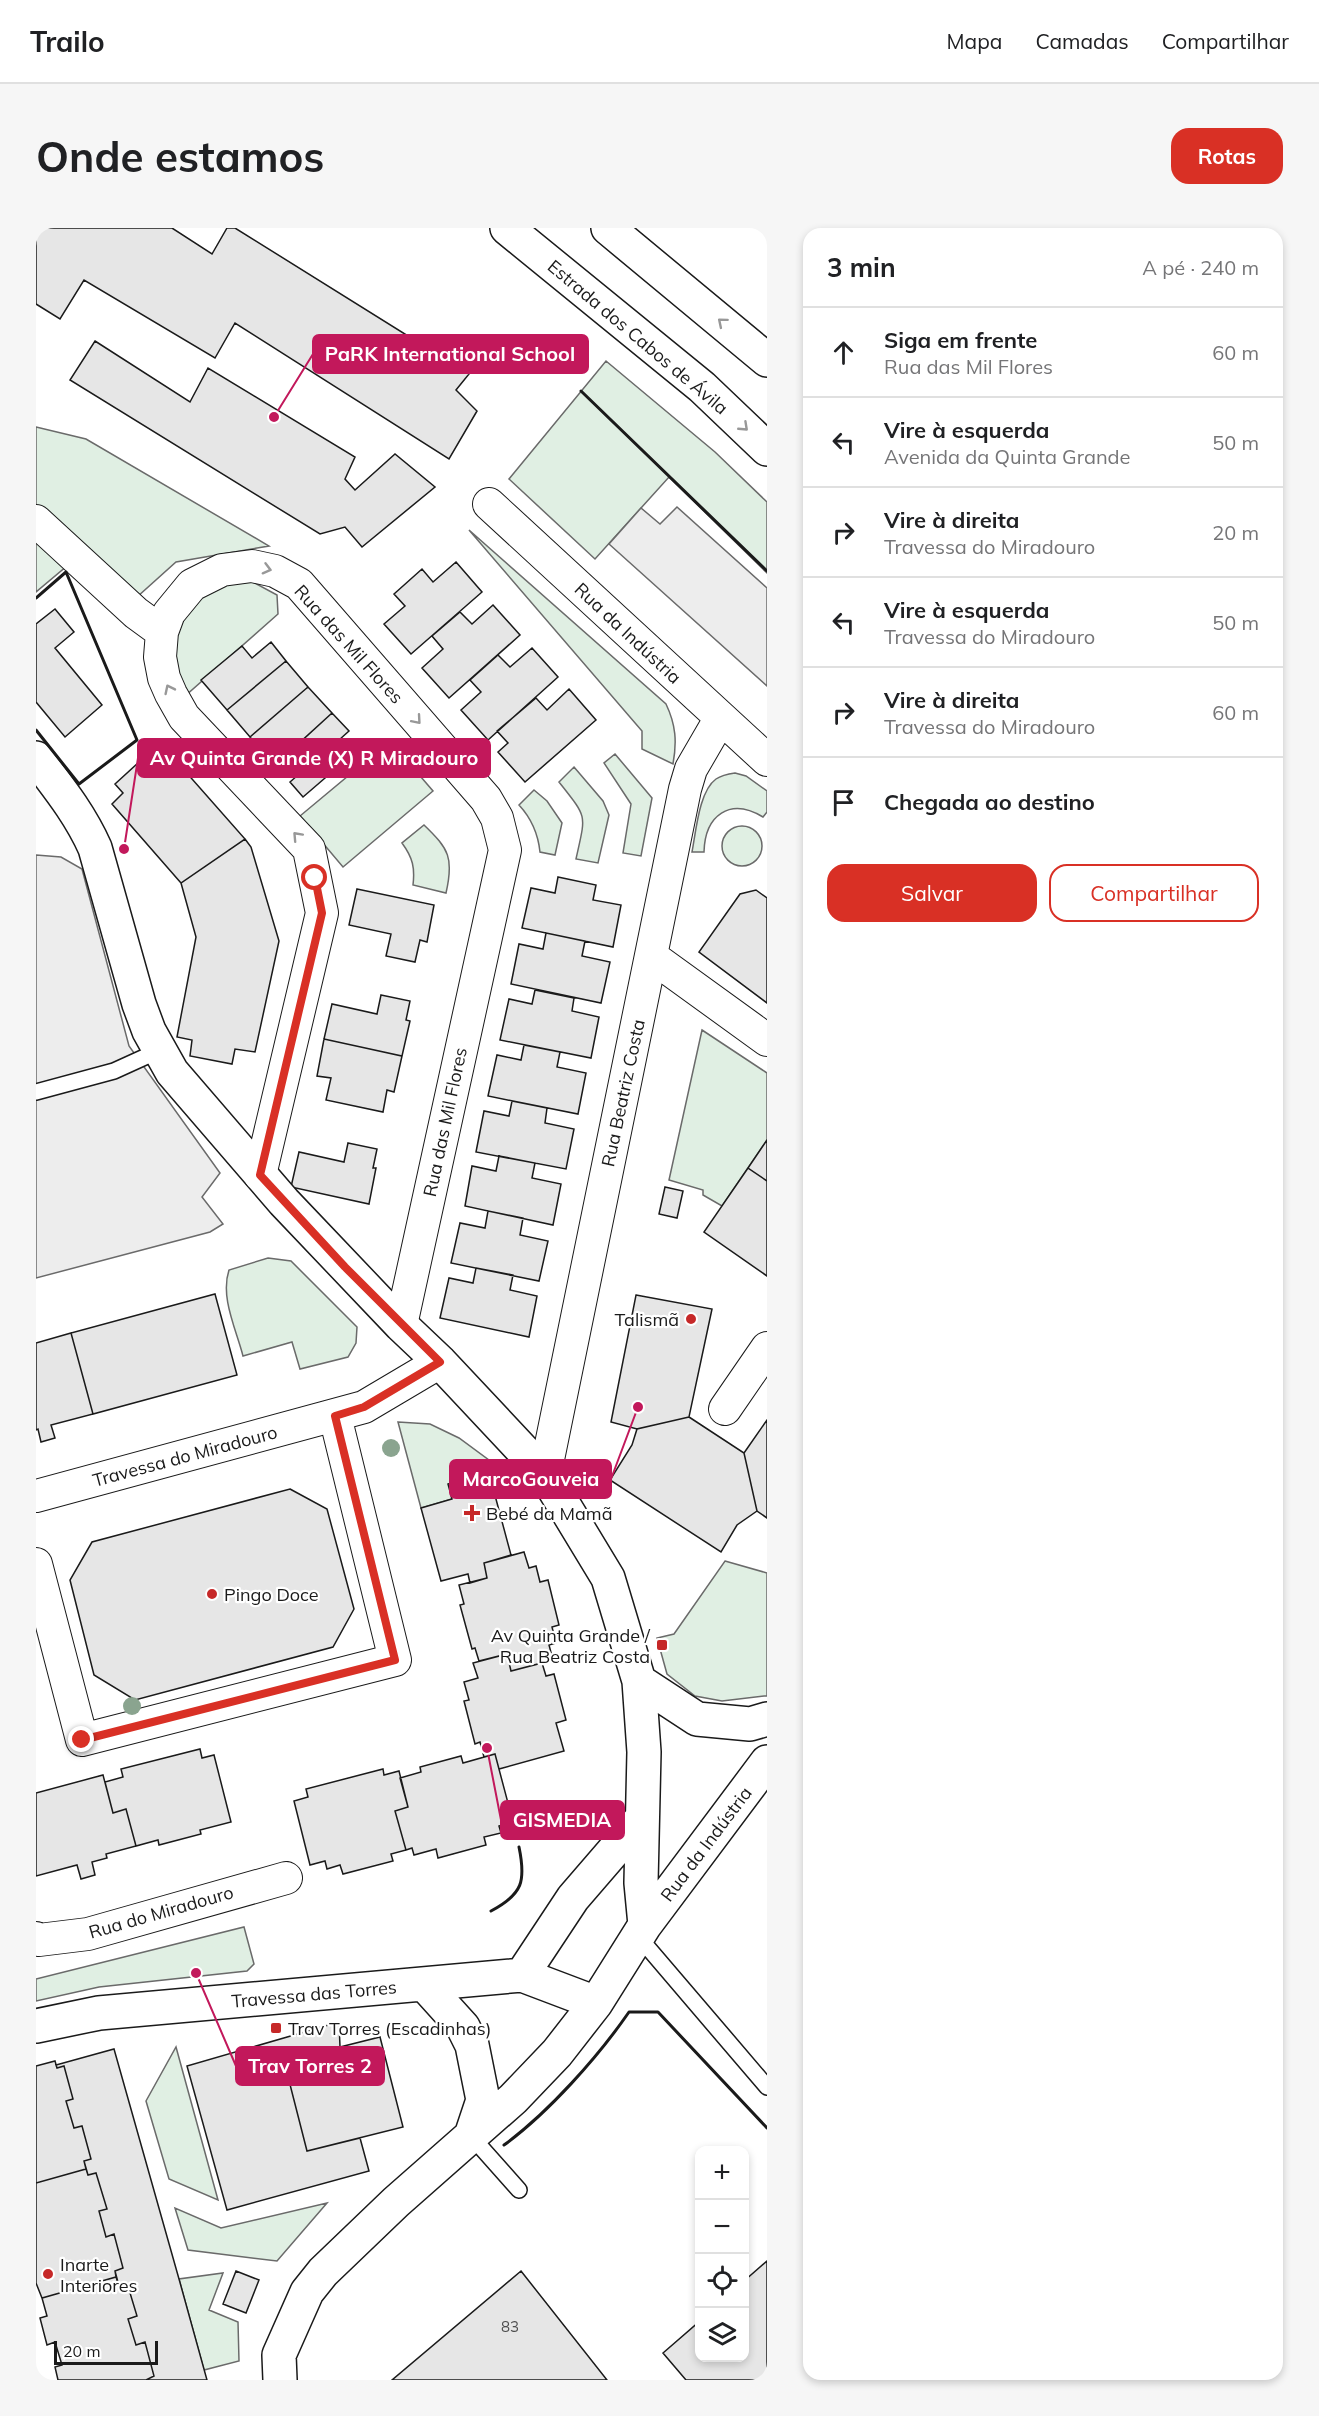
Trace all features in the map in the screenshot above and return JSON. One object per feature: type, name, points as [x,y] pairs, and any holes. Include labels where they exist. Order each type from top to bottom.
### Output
[{"type":"main road","name":"Estrada dos Cabos de Ávila","points":[[507,228],[702,387],[767,449]]},
{"type":"main road","points":[[608,228],[767,360]]},
{"type":"main road","points":[[36,758],[85,824],[95,848],[139,1004],[158,1051],[172,1072],[260,1175],[545,1474],[608,1578],[639,1681],[644,1752],[642,1930]]},
{"type":"main road","points":[[639,1681],[697,1719],[750,1724],[767,1719]]},
{"type":"main road","name":"Rua da Indústria","points":[[280,2380],[279,2355],[307,2292],[323,2272],[396,2202],[513,2099],[557,2053],[596,2003],[642,1930],[767,1762]]},
{"type":"main road","points":[[522,1975],[573,1898],[642,1818]]},
{"type":"main road","name":"Travessa das Torres","points":[[36,2026],[99,2013],[522,1975],[596,2003]]},
{"type":"main road","points":[[425,1985],[463,2027],[472,2044],[483,2100],[471,2136]]},
{"type":"street","name":"Rua da Indústria","points":[[489,504],[767,760]]},
{"type":"street","points":[[36,521],[136,613],[162,632]]},
{"type":"street","name":"Rua das Mil Flores","points":[[260,1175],[322,913],[309,849],[184,717],[164,678],[160,657],[162,632],[169,613],[192,585],[222,570],[252,566],[274,571],[299,585],[336,626],[486,799],[497,818],[505,850],[401,1325]]},
{"type":"street","name":"Rua Beatriz Costa","points":[[545,1474],[685,789],[691,769],[720,719]]},
{"type":"street","points":[[651,956],[767,1040]]},
{"type":"street","points":[[725,1409],[767,1348]]},
{"type":"street","name":"Travessa do Miradouro","points":[[36,1496],[364,1407],[440,1362]]},
{"type":"street","points":[[36,1564],[82,1740],[395,1660],[335,1416]]},
{"type":"street","name":"Rua do Miradouro","points":[[36,1938],[39,1940],[88,1934],[286,1878]]},
{"type":"lane","points":[[36,1092],[114,1071],[158,1051]]},
{"type":"lane","points":[[642,1930],[767,2087]]},
{"type":"lane","points":[[471,2136],[519,2190]]},
{"type":"green space","points":[[606,361],[715,452],[767,502],[767,573],[669,477],[595,559],[509,479]]},
{"type":"green space","points":[[36,427],[86,439],[269,546],[176,562],[137,597],[86,550],[36,592]]},
{"type":"green space","points":[[469,530],[666,704],[675,734],[673,764],[642,749],[642,731]]},
{"type":"green space","points":[[249,580],[277,595],[278,614],[185,696],[177,680],[172,640],[196,594],[222,582]]},
{"type":"green space","points":[[390,741],[433,791],[343,867],[300,816]]},
{"type":"green space","points":[[615,754],[652,798],[641,856],[623,853],[631,804],[604,763]]},
{"type":"green space","points":[[574,767],[603,801],[609,815],[598,863],[576,859],[582,833],[582,817],[580,810],[559,782]]},
{"type":"green space","points":[[735,773],[746,776],[767,791],[767,812],[763,817],[740,809],[722,813],[714,819],[709,828],[704,852],[692,852],[699,812],[710,785],[716,779]]},
{"type":"green space","points":[[534,790],[547,801],[562,823],[555,855],[540,852],[534,827],[519,805]]},
{"type":"green space","points":[[424,825],[439,841],[447,855],[449,871],[446,893],[413,885],[412,863],[402,843]]},
{"type":"green space","points":[[742,826],[750,827],[756,832],[761,838],[761,854],[756,860],[750,865],[742,866],[734,865],[728,860],[723,854],[722,846],[723,838],[728,832],[734,827]]},
{"type":"green space","points":[[702,1030],[767,1073],[767,1140],[722,1206],[703,1195],[703,1190],[669,1180]]},
{"type":"green space","points":[[268,1258],[291,1261],[357,1327],[356,1343],[348,1357],[300,1369],[292,1342],[243,1356],[226,1291],[229,1270]]},
{"type":"green space","points":[[398,1422],[430,1424],[459,1438],[497,1466],[506,1485],[485,1490],[480,1475],[449,1484],[452,1499],[421,1508]]},
{"type":"green space","points":[[725,1561],[767,1573],[767,1696],[722,1701],[695,1696],[667,1674],[657,1638],[674,1634]]},
{"type":"green space","points":[[244,1927],[254,1964],[247,1971],[99,1987],[36,2001],[36,1979]]},
{"type":"green space","points":[[176,2047],[218,2200],[169,2179],[146,2101]]},
{"type":"green space","points":[[327,2203],[277,2261],[188,2250],[175,2208],[221,2228]]},
{"type":"green space","points":[[223,2273],[209,2310],[238,2322],[239,2361],[204,2370],[179,2279]]},
{"type":"shaded area","points":[[677,507],[767,588],[767,686],[609,544],[641,508],[660,524]]},
{"type":"shaded area","points":[[36,855],[61,857],[82,869],[129,1046],[220,1173],[202,1197],[223,1224],[210,1232],[36,1278]]},
{"type":"building","points":[[36,228],[172,228],[212,254],[227,228],[235,228],[469,374],[456,390],[477,411],[449,459],[235,323],[215,358],[84,280],[60,319],[36,304]]},
{"type":"building","points":[[95,341],[190,402],[208,368],[355,457],[345,479],[355,490],[395,454],[435,487],[362,547],[345,527],[320,534],[70,380]]},
{"type":"building","points":[[456,562],[482,592],[411,654],[384,624],[405,606],[394,594],[422,569],[433,582]]},
{"type":"building","points":[[493,605],[520,635],[449,698],[422,668],[443,649],[432,636],[460,612],[472,624]]},
{"type":"building","points":[[55,609],[74,632],[55,648],[102,705],[65,737],[36,702],[36,624]]},
{"type":"building","points":[[271,642],[286,661],[227,710],[201,680],[242,646],[252,658]]},
{"type":"building","points":[[532,648],[558,677],[488,740],[461,710],[481,692],[470,680],[498,655],[510,667]]},
{"type":"building","points":[[286,661],[308,687],[250,737],[227,710]]},
{"type":"building","points":[[308,687],[332,713],[275,765],[250,737]]},
{"type":"building","points":[[569,689],[596,720],[525,782],[498,752],[508,743],[497,731],[536,698],[547,710]]},
{"type":"building","points":[[332,713],[349,731],[319,758],[332,772],[303,797],[290,782],[298,775],[283,758]]},
{"type":"building","points":[[150,752],[159,762],[170,754],[245,839],[181,883],[112,804],[123,793],[115,784]]},
{"type":"building","points":[[245,839],[251,847],[279,941],[255,1052],[235,1049],[232,1064],[190,1056],[192,1040],[177,1037],[196,937],[181,883]]},
{"type":"building","points":[[558,877],[596,885],[593,900],[621,905],[613,947],[522,928],[531,888],[555,893]]},
{"type":"building","points":[[357,889],[434,905],[427,942],[420,940],[415,962],[386,956],[391,934],[349,925]]},
{"type":"building","points":[[756,890],[767,898],[767,1003],[699,952],[740,894]]},
{"type":"building","points":[[546,933],[585,941],[582,956],[610,962],[601,1003],[511,984],[519,944],[543,949]]},
{"type":"building","points":[[535,990],[574,998],[572,1011],[599,1017],[591,1058],[500,1040],[509,999],[532,1004]]},
{"type":"building","points":[[381,995],[410,1001],[406,1020],[410,1021],[402,1056],[324,1039],[332,1004],[377,1014]]},
{"type":"building","points":[[324,1039],[402,1056],[394,1092],[387,1090],[383,1112],[326,1100],[331,1078],[317,1076]]},
{"type":"building","points":[[524,1045],[560,1052],[557,1067],[586,1073],[578,1114],[488,1096],[497,1055],[521,1060]]},
{"type":"building","points":[[512,1101],[547,1108],[545,1123],[574,1129],[566,1169],[476,1152],[484,1111],[509,1116]]},
{"type":"building","points":[[767,1140],[767,1181],[748,1168]]},
{"type":"building","points":[[348,1143],[377,1149],[369,1204],[291,1187],[299,1152],[344,1162]]},
{"type":"building","points":[[499,1156],[535,1163],[532,1178],[561,1184],[553,1225],[465,1206],[472,1166],[496,1171]]},
{"type":"building","points":[[748,1168],[767,1181],[767,1276],[704,1232]]},
{"type":"building","points":[[665,1187],[683,1191],[677,1218],[659,1214]]},
{"type":"building","points":[[488,1211],[523,1218],[520,1235],[548,1241],[539,1281],[451,1263],[460,1223],[485,1228]]},
{"type":"building","points":[[476,1268],[513,1275],[510,1290],[537,1296],[529,1337],[440,1318],[449,1278],[473,1283]]},
{"type":"building","points":[[215,1294],[237,1375],[93,1414],[71,1333]]},
{"type":"building","points":[[636,1295],[712,1309],[689,1417],[637,1429],[611,1422]]},
{"type":"building","points":[[71,1333],[93,1414],[51,1425],[55,1438],[41,1442],[38,1429],[36,1430],[36,1343]]},
{"type":"building","points":[[689,1417],[744,1453],[757,1511],[737,1525],[721,1552],[610,1480],[632,1445],[637,1429]]},
{"type":"building","points":[[767,1420],[767,1518],[757,1511],[744,1453]]},
{"type":"building","points":[[481,1475],[485,1490],[493,1488],[511,1555],[484,1563],[487,1578],[470,1583],[468,1574],[441,1581],[421,1508],[452,1499],[448,1484]]},
{"type":"building","name":"Pingo Doce","points":[[290,1489],[327,1509],[354,1609],[333,1647],[135,1700],[94,1675],[70,1580],[92,1542]]},
{"type":"building","points":[[524,1552],[529,1568],[536,1566],[540,1582],[548,1580],[559,1625],[552,1627],[556,1643],[549,1645],[553,1660],[511,1671],[507,1654],[479,1661],[475,1648],[472,1649],[460,1605],[464,1604],[459,1585],[487,1578],[484,1563]]},
{"type":"building","points":[[507,1654],[511,1671],[542,1663],[546,1676],[554,1674],[566,1720],[556,1723],[564,1751],[499,1769],[495,1754],[484,1757],[480,1742],[475,1744],[464,1701],[469,1700],[464,1682],[478,1678],[473,1663]]},
{"type":"building","points":[[200,1749],[202,1758],[214,1755],[231,1822],[200,1830],[201,1834],[159,1845],[158,1840],[136,1846],[126,1809],[113,1813],[105,1782],[123,1777],[121,1769]]},
{"type":"building","points":[[495,1754],[513,1822],[499,1826],[501,1833],[484,1837],[486,1845],[438,1858],[436,1849],[414,1855],[412,1848],[406,1850],[395,1811],[408,1807],[400,1778],[421,1772],[420,1767],[461,1756],[463,1763]]},
{"type":"building","points":[[383,1769],[384,1775],[399,1771],[408,1807],[395,1811],[406,1850],[391,1854],[393,1861],[343,1874],[340,1865],[327,1869],[325,1861],[310,1865],[294,1801],[308,1797],[306,1789]]},
{"type":"building","points":[[103,1775],[113,1813],[126,1809],[136,1846],[106,1854],[107,1858],[92,1862],[95,1875],[81,1879],[77,1865],[36,1876],[36,1793]]},
{"type":"building","points":[[339,2022],[340,2047],[284,2061],[307,2151],[360,2138],[369,2171],[227,2210],[187,2066]]},
{"type":"building","points":[[380,2037],[403,2127],[307,2151],[284,2061]]},
{"type":"building","points":[[114,2049],[207,2380],[146,2380],[154,2376],[145,2342],[136,2345],[128,2319],[137,2316],[127,2283],[119,2286],[115,2271],[123,2268],[114,2234],[106,2237],[99,2211],[107,2209],[96,2173],[88,2175],[84,2161],[91,2159],[82,2126],[74,2128],[66,2101],[73,2099],[64,2066],[57,2068],[56,2065]]},
{"type":"building","points":[[55,2061],[57,2068],[64,2066],[73,2099],[66,2101],[74,2128],[82,2126],[91,2159],[84,2161],[86,2169],[36,2183],[36,2066]]},
{"type":"building","points":[[86,2169],[88,2175],[96,2173],[107,2209],[99,2211],[106,2237],[114,2234],[123,2268],[115,2271],[116,2277],[42,2298],[36,2283],[36,2183]]},
{"type":"building","points":[[767,2261],[767,2380],[686,2380],[663,2353],[695,2325],[695,2362],[749,2362],[749,2277]]},
{"type":"building","points":[[236,2271],[259,2280],[246,2313],[223,2304]]},
{"type":"building","points":[[521,2271],[607,2380],[392,2380]]},
{"type":"building","points":[[116,2277],[119,2286],[127,2283],[137,2316],[128,2319],[136,2345],[145,2342],[154,2376],[146,2380],[58,2380],[55,2367],[62,2365],[55,2342],[47,2345],[40,2318],[47,2316],[42,2298]]},
{"type":"wall","points":[[581,391],[767,571]]},
{"type":"wall","points":[[36,598],[66,572],[137,740],[79,784],[36,730]]},
{"type":"wall","points":[[491,1911],[510,1899],[520,1885],[522,1869],[519,1847]]},
{"type":"wall","points":[[504,2145],[555,2101],[603,2047],[629,2012],[658,2012],[767,2128]]},
{"type":"place","name":"PaRK International School","points":[[274,417]]},
{"type":"place","name":"Av Quinta Grande (X) R Miradouro","points":[[124,849]]},
{"type":"place","name":"Talismã","points":[[691,1319]]},
{"type":"place","name":"MarcoGouveia","points":[[638,1407]]},
{"type":"place","name":"Bebé da Mamã","points":[[472,1513]]},
{"type":"place","name":"Pingo Doce","points":[[212,1594]]},
{"type":"place","name":"Av Quinta Grande / Rua Beatriz Costa","points":[[662,1645]]},
{"type":"place","name":"GISMEDIA","points":[[487,1748]]},
{"type":"place","name":"Trav Torres 2","points":[[196,1973]]},
{"type":"place","name":"Trav Torres (Escadinhas)","points":[[276,2028]]},
{"type":"place","name":"Inarte Interiores","points":[[48,2274]]},
{"type":"route","points":[[82,1740],[395,1660],[335,1416],[364,1407],[440,1362],[345,1267],[260,1175],[322,913],[315,878]]}]
